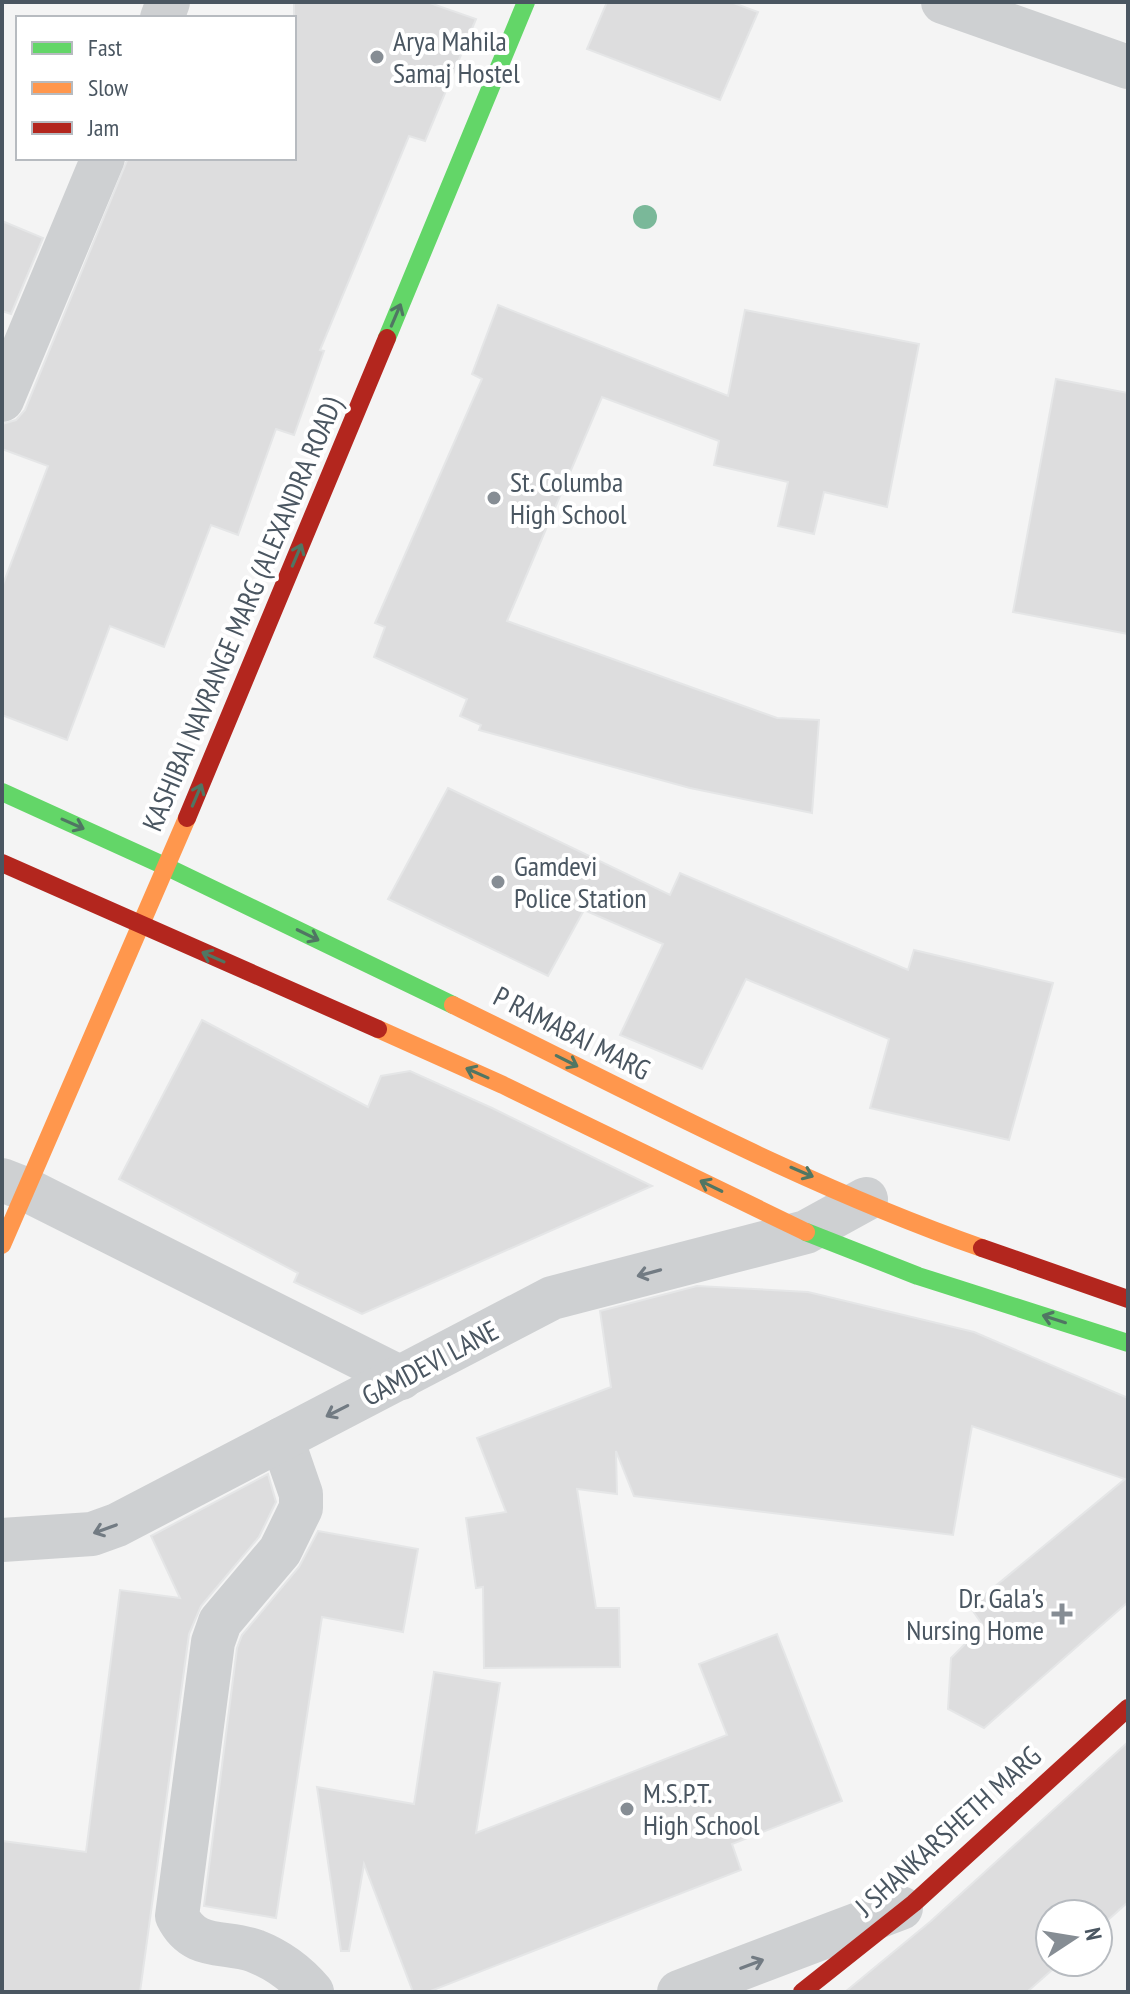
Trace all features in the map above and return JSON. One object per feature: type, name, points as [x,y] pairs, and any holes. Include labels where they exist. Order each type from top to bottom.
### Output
[{"type":"main road","name":"KASHIBAI NAVRANGE MARG (ALEXANDRA ROAD)","points":[[2,1245],[14,1185],[167,867],[526,2]]},
{"type":"main road","name":"P RAMABAI MARG","points":[[2,792],[167,867],[525,1040],[684,1121],[928,1229],[1128,1299]]},
{"type":"main road","points":[[2,863],[140,924],[509,1074],[806,1232],[918,1276],[1128,1343]]},
{"type":"main road","points":[[509,1074],[525,1040]]},
{"type":"main road","name":"J SHANKARSHETH MARG","points":[[802,1992],[914,1903],[1128,1708]]},
{"type":"street","points":[[970,6],[1128,67]]},
{"type":"street","points":[[2,400],[102,160]]},
{"type":"street","points":[[14,1185],[401,1378]]},
{"type":"street","name":"GAMDEVI LANE","points":[[2,1540],[92,1534],[117,1525],[552,1298],[806,1232],[866,1199]]},
{"type":"street","points":[[282,1439],[301,1494],[301,1508],[280,1551],[220,1622],[213,1642],[177,1916],[193,1938],[254,1951],[285,1966],[312,1992]]},
{"type":"street","points":[[679,1992],[914,1903]]},
{"type":"building","points":[[294,2],[427,2],[476,19],[425,141],[409,136],[320,350],[324,351],[294,435],[276,429],[238,535],[211,525],[164,647],[110,626],[67,740],[2,715],[2,587],[48,466],[2,449],[2,424],[16,420],[25,410],[127,160],[296,160]]},
{"type":"building","points":[[607,2],[731,2],[758,12],[720,100],[587,49]]},
{"type":"building","points":[[2,221],[43,238],[11,314],[2,311]]},
{"type":"building","name":"St. Columba High School","points":[[498,305],[728,396],[745,310],[919,344],[887,507],[824,492],[814,534],[778,526],[788,482],[714,465],[719,441],[602,397],[507,621],[777,718],[819,720],[812,813],[690,788],[479,730],[481,725],[460,716],[467,699],[374,657],[385,627],[375,623],[482,379],[472,374]]},
{"type":"building","points":[[1056,379],[1128,393],[1128,634],[1013,612]]},
{"type":"building","points":[[448,788],[670,895],[680,873],[908,970],[914,950],[1053,983],[1009,1140],[870,1108],[889,1039],[746,979],[702,1069],[620,1035],[663,944],[584,910],[548,976],[388,899]]},
{"type":"building","points":[[202,1020],[368,1107],[381,1076],[410,1071],[652,1186],[362,1314],[294,1282],[298,1273],[119,1179]]},
{"type":"building","points":[[697,1286],[808,1292],[974,1332],[1128,1398],[1128,1602],[984,1728],[948,1709],[951,1658],[970,1639],[964,1634],[982,1624],[970,1607],[1125,1479],[972,1426],[953,1535],[634,1496],[616,1451],[617,1494],[577,1489],[596,1608],[619,1608],[620,1667],[484,1668],[483,1587],[476,1588],[466,1518],[506,1512],[477,1438],[611,1387],[600,1311]]},
{"type":"building","points":[[268,1474],[276,1502],[259,1537],[201,1606],[189,1634],[140,1992],[2,1992],[2,1841],[86,1852],[120,1590],[180,1598],[151,1536]]},
{"type":"building","points":[[318,1531],[418,1549],[403,1632],[322,1617],[276,1918],[204,1906],[237,1648],[242,1635],[299,1567]]},
{"type":"building","points":[[777,1634],[842,1801],[732,1844],[741,1870],[428,1992],[413,1992],[364,1864],[349,1951],[341,1951],[317,1787],[414,1804],[434,1672],[500,1683],[476,1833],[727,1735],[699,1664]]},
{"type":"building","points":[[1128,1742],[1128,1902],[1114,1915],[1114,1898],[1034,1898],[1034,1978],[1043,1978],[1027,1992],[845,1992],[931,1921]]},
{"type":"traffic: fast","points":[[387,338],[526,2]]},
{"type":"traffic: fast","points":[[2,792],[167,867],[453,1005]]},
{"type":"traffic: fast","points":[[806,1232],[918,1276],[1128,1343]]},
{"type":"traffic: slow","points":[[2,1245],[187,818]]},
{"type":"traffic: slow","points":[[453,1005],[780,1165],[914,1223],[982,1248]]},
{"type":"traffic: slow","points":[[378,1029],[503,1085],[806,1232]]},
{"type":"traffic: jam","points":[[187,818],[387,338]]},
{"type":"traffic: jam","points":[[2,863],[378,1029]]},
{"type":"traffic: jam","points":[[982,1248],[1128,1299]]},
{"type":"traffic: jam","points":[[802,1992],[914,1903],[1128,1708]]},
{"type":"place","name":"Arya Mahila Samaj Hostel","points":[[377,57]]},
{"type":"place","name":"St. Columba High School","points":[[494,498]]},
{"type":"place","name":"Gamdevi Police Station","points":[[498,882]]},
{"type":"place","name":"Dr. Gala's Nursing Home","points":[[1062,1614]]},
{"type":"place","name":"M.S.P.T. High School","points":[[627,1809]]}]
